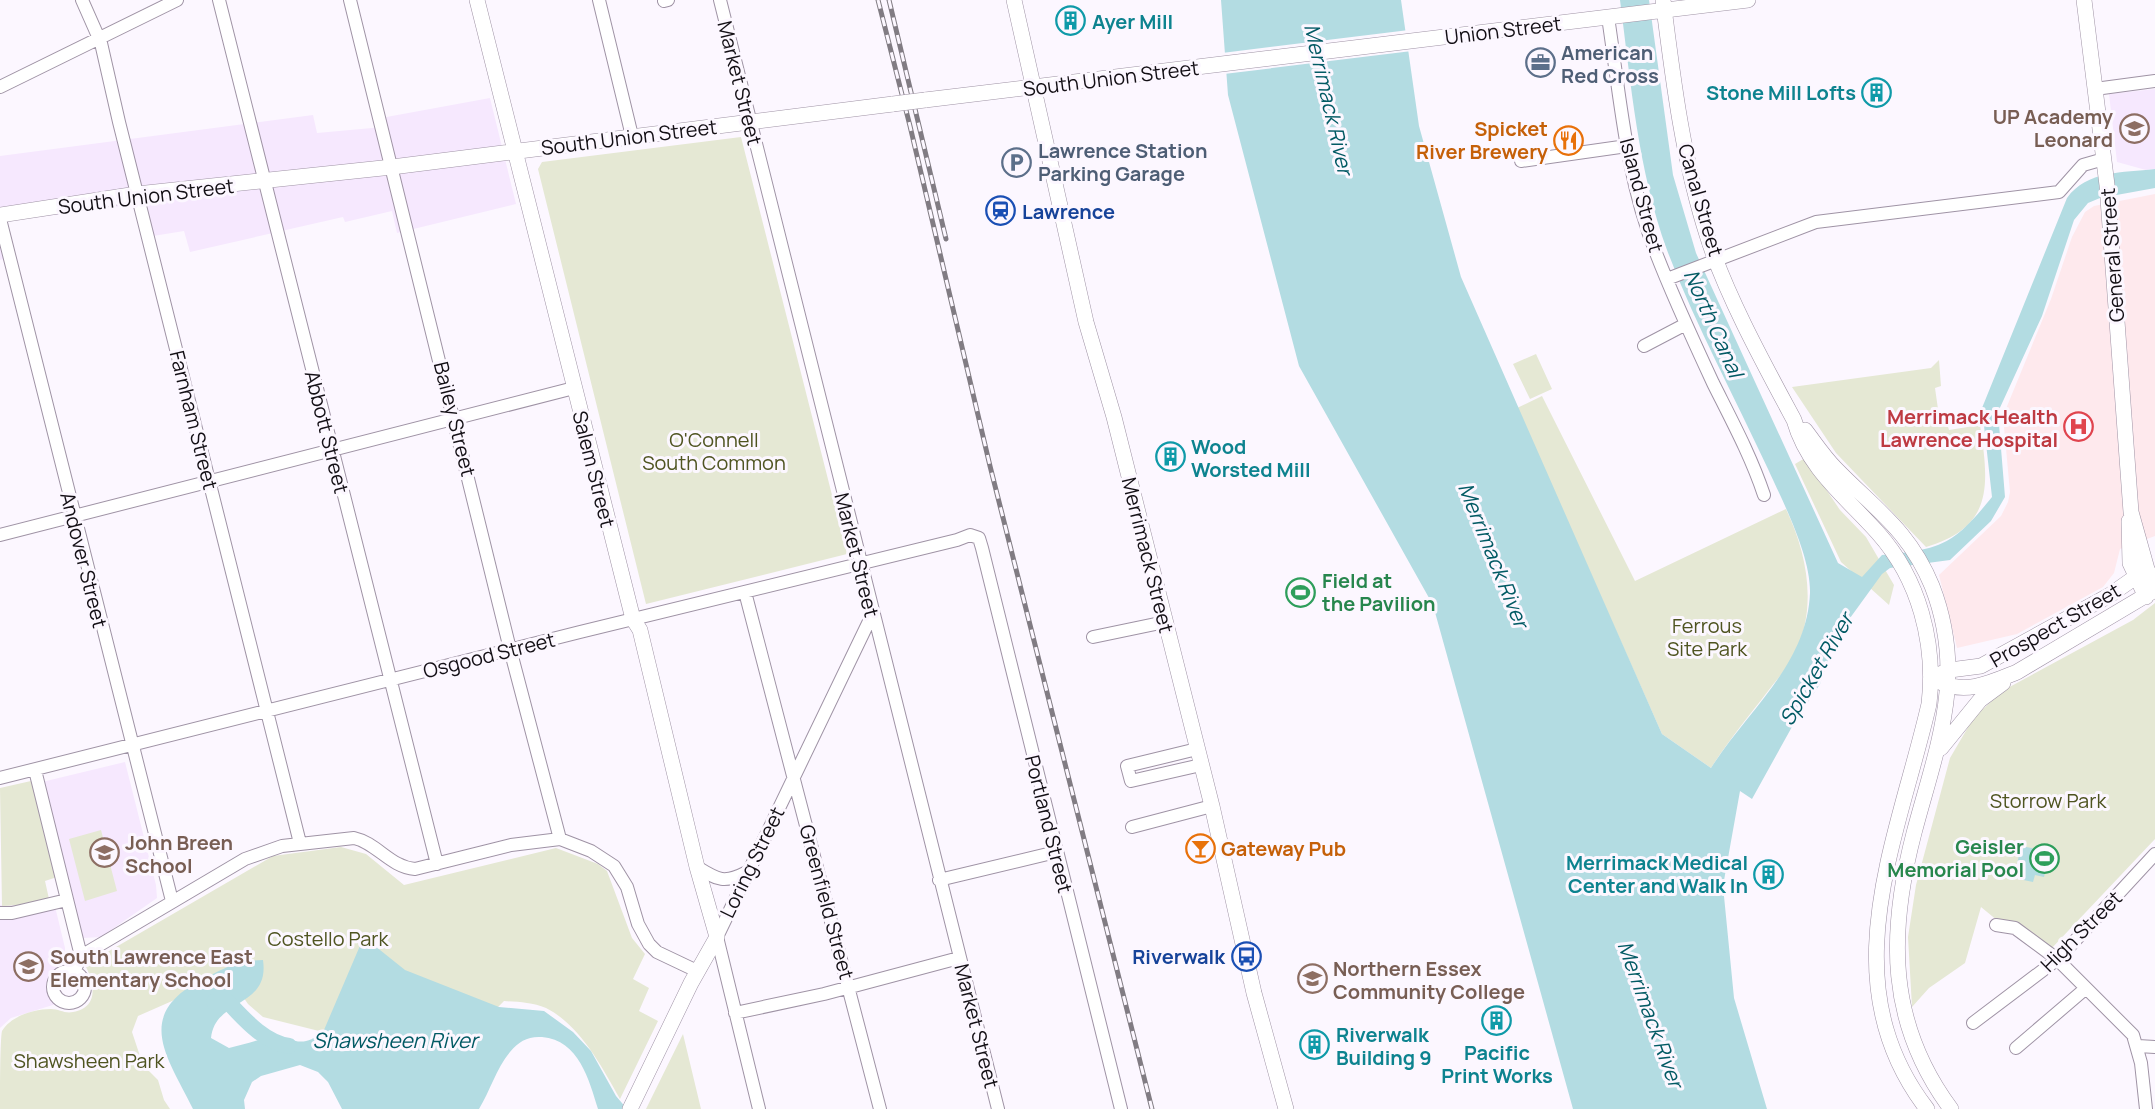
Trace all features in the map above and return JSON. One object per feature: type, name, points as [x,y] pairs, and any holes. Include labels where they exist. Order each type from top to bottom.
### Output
[{"type":"main road","name":"Salem Street","points":[[477,0],[633,619],[640,630],[697,867],[717,937]]},
{"type":"main road","name":"Merrimack Street","points":[[1014,0],[1086,322],[1114,417],[1212,806],[1232,905],[1287,1109]]},
{"type":"main road","name":"Union Street","points":[[1258,59],[1613,16],[1660,7],[1748,0]]},
{"type":"main road","name":"General Street","points":[[2084,0],[2104,162],[2131,512],[2152,591]]},
{"type":"main road","name":"Canal Street","points":[[1660,7],[1683,142],[1708,240],[1710,261],[1794,420],[1800,439],[1809,455],[1838,494],[1888,545],[1915,593],[1927,633],[1932,678],[1916,756],[1883,876],[1875,929],[1875,961],[1886,1028],[1910,1083],[1927,1109]]},
{"type":"main road","name":"South Union Street","points":[[0,214],[137,194],[392,167],[1258,59]]},
{"type":"main road","name":"Canal Street","points":[[1794,420],[1835,468],[1909,542],[1932,587],[1943,622],[1950,670],[1949,686],[1938,753],[1903,882],[1896,952],[1899,992],[1917,1054],[1930,1080],[1950,1109]]},
{"type":"main road","points":[[2131,512],[2146,537],[2155,542]]},
{"type":"main road","name":"Prospect Street","points":[[1932,678],[1950,670],[1981,666],[2110,595],[2145,570]]},
{"type":"main road","name":"Prospect Street","points":[[1938,753],[1980,700],[2017,672],[2152,591]]},
{"type":"main road","name":"Prospect Street","points":[[1932,678],[1949,686],[1963,689],[1986,685],[2017,672]]},
{"type":"main road","name":"Loring Street","points":[[630,1109],[697,971],[717,937]]},
{"type":"street","name":"Farnham Street","points":[[82,0],[99,39],[300,843]]},
{"type":"street","points":[[0,87],[177,0]]},
{"type":"street","name":"Abbott Street","points":[[219,0],[263,182],[437,864]]},
{"type":"street","name":"Bailey Street","points":[[350,0],[455,419],[510,650],[560,839]]},
{"type":"street","points":[[599,0],[632,136]]},
{"type":"street","name":"Market Street","points":[[720,0],[872,615],[998,1109]]},
{"type":"street","name":"Island Street","points":[[1613,16],[1627,146],[1641,209],[1671,277],[1686,324],[1753,465],[1764,495]]},
{"type":"street","points":[[2095,89],[2155,81]]},
{"type":"street","points":[[1521,160],[1627,146]]},
{"type":"street","points":[[1671,277],[1816,222],[2059,192],[2083,165],[2104,162]]},
{"type":"street","name":"Andover Street","points":[[0,219],[131,746],[172,901]]},
{"type":"street","points":[[1644,346],[1686,324]]},
{"type":"street","points":[[0,535],[574,388]]},
{"type":"street","name":"Osgood Street","points":[[0,778],[970,535],[979,538]]},
{"type":"street","name":"Portland Street","points":[[979,538],[1121,1109]]},
{"type":"street","name":"Greenfield Street","points":[[745,592],[880,1109]]},
{"type":"street","name":"Loring Street","points":[[717,937],[872,615]]},
{"type":"street","points":[[1093,637],[1165,622]]},
{"type":"street","points":[[1197,749],[1127,766],[1131,782],[1201,765]]},
{"type":"street","points":[[35,770],[81,956]]},
{"type":"street","points":[[1132,826],[1212,806]]},
{"type":"street","points":[[74,972],[81,956],[245,859],[300,843],[354,838],[362,840],[406,868],[437,864],[511,845],[560,839],[591,851],[614,866],[627,887],[640,930],[649,944],[657,952],[697,971]]},
{"type":"street","points":[[939,880],[1056,852]]},
{"type":"street","name":"High Street","points":[[1973,1023],[2057,959],[2155,854]]},
{"type":"street","points":[[697,867],[712,876],[728,880],[747,872]]},
{"type":"street","points":[[0,913],[12,913],[67,900]]},
{"type":"street","points":[[1996,925],[2015,928],[2057,959],[2128,1030],[2138,1046],[2146,1109]]},
{"type":"street","points":[[717,937],[759,1109]]},
{"type":"street","points":[[735,1013],[762,1009],[849,988],[959,958]]},
{"type":"street","points":[[2016,1048],[2085,989]]},
{"type":"street","points":[[2138,1046],[2155,1047]]},
{"type":"shaded area","name":"UP Academy Leonard","points":[[2155,89],[2155,169],[2146,170],[2117,162],[2109,94]]},
{"type":"shaded area","points":[[490,98],[516,204],[397,233],[392,211],[345,222],[343,217],[190,252],[184,231],[153,236],[147,203],[7,221],[16,256],[0,260],[0,156],[313,115],[317,133],[383,127],[381,118]]},
{"type":"shaded area","name":"Merrimack Health Lawrence Hospital","points":[[2155,194],[2155,536],[2120,549],[2114,573],[2103,587],[2017,634],[1957,648],[1939,575],[2001,516],[2008,502],[2010,492],[2003,416],[2051,299],[2072,237],[2085,212],[2094,206]]},
{"type":"shaded area","name":"John Breen School","points":[[125,762],[156,885],[157,898],[101,937],[83,938],[80,934],[42,782]]},
{"type":"shaded area","name":"South Lawrence East Elementary School","points":[[53,898],[65,948],[65,962],[52,972],[47,983],[47,993],[56,1004],[11,1018],[0,1028],[0,905]]},
{"type":"green space","name":"O'Connell South Common","points":[[741,137],[847,554],[646,604],[538,169],[542,162]]},
{"type":"green space","points":[[1536,354],[1552,389],[1530,399],[1513,364]]},
{"type":"green space","points":[[1939,360],[1941,386],[1935,388],[1940,423],[1947,423],[1949,430],[1980,425],[1985,485],[1982,501],[1975,515],[1964,528],[1926,547],[1836,453],[1792,387],[1931,368]]},
{"type":"green space","name":"Ferrous Site Park","points":[[1542,396],[1635,581],[1786,509],[1800,545],[1807,583],[1806,621],[1801,639],[1788,666],[1731,738],[1711,768],[1662,734],[1517,408]]},
{"type":"green space","points":[[1805,458],[1840,510],[1866,537],[1894,585],[1889,605],[1841,562],[1795,464]]},
{"type":"green space","name":"Storrow Park","points":[[2155,603],[2155,839],[2051,949],[1998,921],[1981,907],[1965,963],[1929,988],[1912,1007],[1908,937],[1916,885],[1950,758],[1974,717],[2004,690],[2133,620]]},
{"type":"green space","points":[[31,781],[57,877],[45,881],[49,899],[22,905],[2,906],[0,788]]},
{"type":"green space","points":[[101,830],[117,891],[85,901],[69,839]]},
{"type":"green space","name":"Costello Park","points":[[341,847],[366,854],[404,885],[556,848],[598,864],[607,871],[632,938],[645,954],[633,979],[649,988],[639,1011],[658,1021],[620,1099],[580,1036],[558,1015],[536,1005],[504,1001],[490,1015],[335,1035],[263,1017],[248,1004],[237,988],[204,987],[138,1016],[132,1032],[143,1065],[158,1080],[164,1100],[170,1109],[0,1109],[1,1036],[2,1031],[11,1021],[37,1010],[51,1009],[70,1012],[82,1009],[88,1005],[92,993],[91,979],[85,965],[273,856]]},
{"type":"green space","points":[[683,1034],[701,1109],[646,1109]]},
{"type":"water","points":[[1221,0],[1401,0],[1419,126],[1461,277],[1662,734],[1711,768],[1787,665],[1806,619],[1810,593],[1809,578],[1801,546],[1788,513],[1702,333],[1678,278],[1657,220],[1642,158],[1620,0],[1649,0],[1673,175],[1696,253],[1838,563],[1862,577],[1882,555],[1919,550],[1945,542],[1967,525],[1992,497],[1982,408],[2067,198],[2085,182],[2106,174],[2155,169],[2155,188],[2100,198],[2088,203],[2074,220],[2042,316],[1998,412],[2005,497],[1991,521],[1950,560],[1890,568],[1882,574],[1837,636],[1820,684],[1793,725],[1752,799],[1740,791],[1723,886],[1734,998],[1767,1109],[1573,1109],[1433,605],[1299,366],[1228,95]]},
{"type":"water","points":[[2021,846],[2041,850],[2039,857],[2048,859],[2044,877],[2035,875],[2033,882],[2014,878]]},
{"type":"water","name":"Shawsheen River","points":[[362,941],[370,942],[405,970],[499,1007],[544,1011],[573,1032],[591,1051],[616,1096],[627,1109],[598,1109],[586,1074],[574,1053],[555,1040],[532,1037],[524,1040],[510,1052],[479,1109],[342,1109],[328,1082],[318,1072],[300,1065],[261,1076],[252,1082],[244,1100],[245,1109],[193,1109],[166,1054],[162,1038],[162,1022],[168,1007],[181,993],[232,965],[263,960],[263,975],[258,987],[251,995],[222,1016],[215,1025],[211,1038],[229,1048],[271,1037],[302,1042],[316,1037],[324,1030]]},
{"type":"pier","points":[[1409,30],[1412,51],[1224,74],[1222,53]]},
{"type":"waterway","name":"Shawsheen River","points":[[214,1002],[228,1002],[263,1035],[289,1046]]},
{"type":"railway","points":[[878,0],[990,466],[1152,1109]]},
{"type":"railway","points":[[889,0],[946,239]]},
{"type":"place","name":"Ayer Mill","points":[[1071,21]]},
{"type":"place","name":"American Red Cross","points":[[1540,63]]},
{"type":"place","name":"Stone Mill Lofts","points":[[1877,92]]},
{"type":"place","name":"UP Academy Leonard","points":[[2134,128]]},
{"type":"place","name":"Spicket River Brewery","points":[[1569,140]]},
{"type":"place","name":"Lawrence Station Parking Garage","points":[[1017,162]]},
{"type":"place","name":"Lawrence","points":[[1001,211]]},
{"type":"place","name":"Merrimack Health Lawrence Hospital","points":[[2079,427]]},
{"type":"place","name":"Wood Worsted Mill","points":[[1170,457]]},
{"type":"place","name":"Field at the Pavilion","points":[[1301,592]]},
{"type":"place","name":"Gateway Pub","points":[[1200,848]]},
{"type":"place","name":"John Breen School","points":[[104,853]]},
{"type":"place","name":"Geisler Memorial Pool","points":[[2045,858]]},
{"type":"place","name":"Merrimack Medical Center and Walk In","points":[[1769,874]]},
{"type":"place","name":"Riverwalk","points":[[1246,956]]},
{"type":"place","name":"South Lawrence East Elementary School","points":[[29,967]]},
{"type":"place","name":"Northern Essex Community College","points":[[1312,979]]},
{"type":"place","name":"Pacific Print Works","points":[[1497,1021]]},
{"type":"place","name":"Riverwalk Building 9","points":[[1315,1045]]},
{"type":"water label","name":"Merrimack River","points":[[1329,99]]},
{"type":"water label","name":"North Canal","points":[[1714,323]]},
{"type":"water label","name":"Merrimack River","points":[[1494,555]]},
{"type":"water label","name":"Spicket River","points":[[1816,669]]},
{"type":"water label","name":"Merrimack River","points":[[1651,1014]]},
{"type":"park label","name":"Shawsheen Park","points":[[89,1060]]}]
